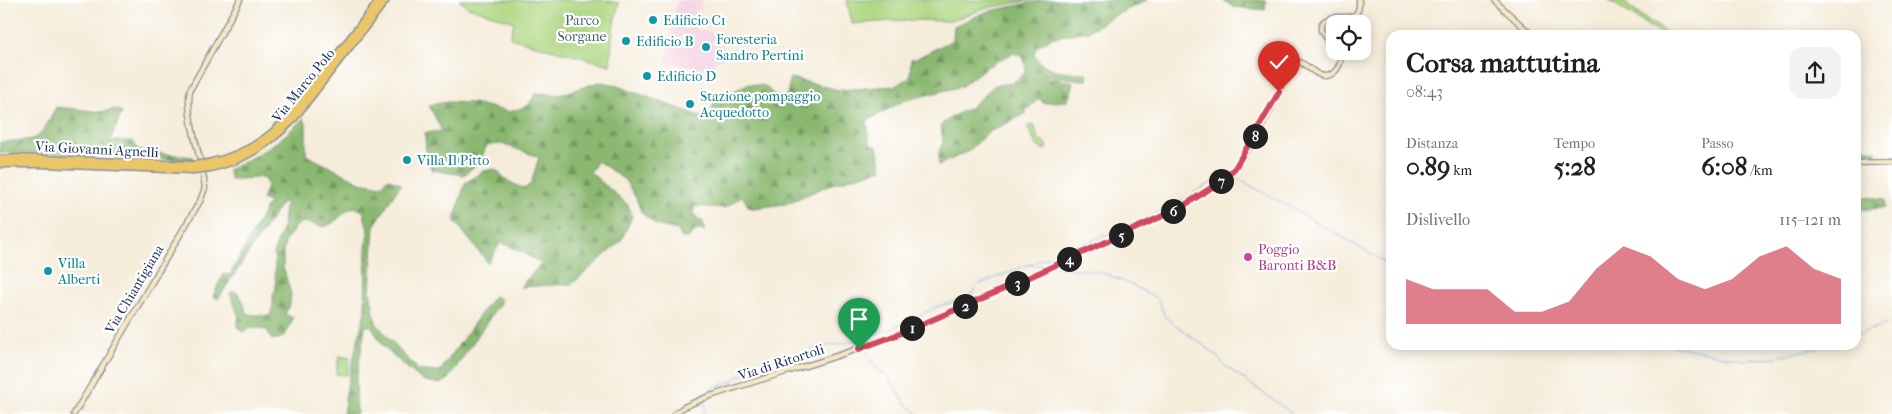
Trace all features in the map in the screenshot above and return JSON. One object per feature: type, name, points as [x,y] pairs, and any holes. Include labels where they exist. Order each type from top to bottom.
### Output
[{"type":"highway","name":"Via Marco Polo","points":[[323,77],[380,0]]},
{"type":"highway","name":"Via Marco Polo","points":[[194,168],[209,166],[238,155],[263,141],[283,123],[314,88],[386,0]]},
{"type":"highway","name":"Via Giovanni Agnelli","points":[[0,159],[20,158],[194,168]]},
{"type":"highway","name":"Via Giovanni Agnelli","points":[[0,164],[194,168]]},
{"type":"street","points":[[200,159],[191,115],[190,90],[240,0]]},
{"type":"street","points":[[1354,15],[1359,8],[1359,0]]},
{"type":"street","points":[[1494,0],[1527,30]]},
{"type":"street","points":[[1326,22],[1321,30],[1326,38]]},
{"type":"street","name":"Via di Ritortoli","points":[[674,414],[684,407],[705,398],[859,349],[899,334],[997,292],[1180,208],[1220,182],[1235,168],[1276,98],[1288,67],[1294,63],[1302,63],[1317,74],[1327,76],[1339,67],[1341,60]]},
{"type":"street","points":[[1861,163],[1892,162]]},
{"type":"street","name":"Via Chiantigiana","points":[[74,414],[200,201],[205,188],[203,173]]},
{"type":"shaded area","points":[[677,0],[702,0],[701,10],[695,10],[696,29],[723,35],[723,60],[715,60],[714,69],[666,62]]},
{"type":"green space","name":"Parco Sorgane","points":[[459,0],[604,0],[619,3],[613,29],[610,65],[510,38],[514,22],[468,7]]},
{"type":"green space","points":[[847,0],[1032,0],[986,8],[950,21],[907,20],[852,24]]},
{"type":"green space","points":[[1043,0],[1147,0],[1088,31],[1054,37],[1037,46],[1034,54],[1043,64],[1057,70],[1086,73],[1088,75],[1087,80],[1042,74],[1050,78],[1073,82],[1067,101],[1043,103],[1041,99],[1038,99],[1025,111],[1027,113],[987,133],[969,151],[939,165],[939,151],[943,143],[941,125],[953,116],[970,108],[995,85],[1009,83],[1018,79],[1026,71],[1025,62],[1020,55],[1013,53],[986,67],[962,86],[903,101],[867,121],[870,144],[877,147],[882,169],[834,183],[785,204],[753,208],[749,207],[742,196],[725,208],[694,206],[694,215],[703,222],[705,230],[694,231],[690,237],[682,238],[678,230],[656,225],[642,213],[636,198],[625,180],[598,161],[590,172],[628,205],[632,217],[621,241],[572,284],[520,287],[542,263],[501,242],[488,263],[454,220],[465,183],[484,171],[495,169],[508,181],[524,189],[531,184],[539,157],[503,144],[487,145],[480,161],[464,175],[432,170],[429,165],[436,158],[426,153],[425,133],[442,131],[429,105],[448,102],[473,103],[509,112],[528,106],[536,93],[559,95],[599,82],[612,84],[710,120],[715,96],[735,91],[747,84],[765,86],[776,97],[787,96],[790,78],[839,90],[894,86],[910,78],[911,59],[917,58],[953,40],[954,26],[986,12]]},
{"type":"green space","points":[[1223,0],[1266,0],[1265,10],[1233,7]]},
{"type":"green space","points":[[1609,0],[1621,0],[1663,30],[1654,30]]},
{"type":"green space","points":[[56,107],[102,112],[115,109],[122,112],[110,141],[133,141],[137,149],[193,157],[194,161],[44,153],[0,153],[0,142],[31,139],[41,133]]},
{"type":"green space","points":[[303,118],[306,123],[306,155],[360,182],[381,186],[388,178],[401,184],[374,226],[370,291],[376,323],[419,370],[435,372],[441,370],[492,298],[495,296],[500,299],[500,303],[448,379],[440,384],[422,380],[383,346],[371,325],[365,327],[356,381],[357,414],[343,414],[347,386],[365,311],[368,229],[363,211],[355,207],[326,226],[307,222],[299,223],[285,241],[283,267],[291,294],[290,304],[285,314],[293,318],[286,334],[280,338],[271,339],[268,331],[261,328],[252,328],[242,332],[237,323],[239,317],[230,293],[235,291],[240,296],[247,314],[270,316],[273,306],[273,294],[276,289],[274,251],[283,227],[285,202],[283,201],[218,299],[213,296],[223,274],[230,275],[269,202],[262,199],[268,185],[262,177],[231,180],[228,170],[268,148],[286,135]]},
{"type":"green space","points":[[1030,125],[1035,126],[1037,136],[1048,147],[1044,150],[1034,140],[1027,127]]},
{"type":"green space","points":[[1861,145],[1876,151],[1876,156],[1861,156]]},
{"type":"green space","points":[[1861,197],[1885,199],[1885,208],[1861,210]]},
{"type":"green space","points":[[339,356],[350,358],[347,375],[336,374]]},
{"type":"waterway","points":[[1027,265],[1133,225],[1169,208],[1223,176]]},
{"type":"waterway","points":[[1230,176],[1283,203],[1386,262]]},
{"type":"waterway","points":[[704,397],[704,394],[713,388],[731,382],[739,376],[766,369],[806,354],[815,348],[861,340],[905,323],[936,307],[965,299],[973,293],[978,285],[1027,265],[1046,266]]},
{"type":"waterway","points":[[1056,267],[1100,272],[1132,285],[1158,299],[1165,317],[1215,354],[1224,365],[1293,414]]},
{"type":"waterway","points":[[1861,333],[1892,322]]},
{"type":"waterway","points":[[861,341],[876,368],[888,376],[906,404],[918,414]]},
{"type":"waterway","points":[[1695,350],[1744,360],[1777,357],[1807,350]]},
{"type":"waterway","points":[[703,414],[706,408],[704,401]]},
{"type":"place","name":"Edificio C1","points":[[653,20]]},
{"type":"place","name":"Edificio B","points":[[626,41]]},
{"type":"place","name":"Foresteria Sandro Pertini","points":[[706,47]]},
{"type":"place","name":"Edificio D","points":[[647,76]]},
{"type":"place","name":"Stazione pompaggio Acquedotto","points":[[690,104]]},
{"type":"place","name":"Villa Il Pitto","points":[[407,160]]},
{"type":"place","name":"Poggio Baronti B&B","points":[[1248,257]]},
{"type":"place","name":"Villa Alberti","points":[[48,271]]},
{"type":"route","points":[[859,349],[997,292],[1180,208],[1220,182],[1235,168],[1279,92]]}]
